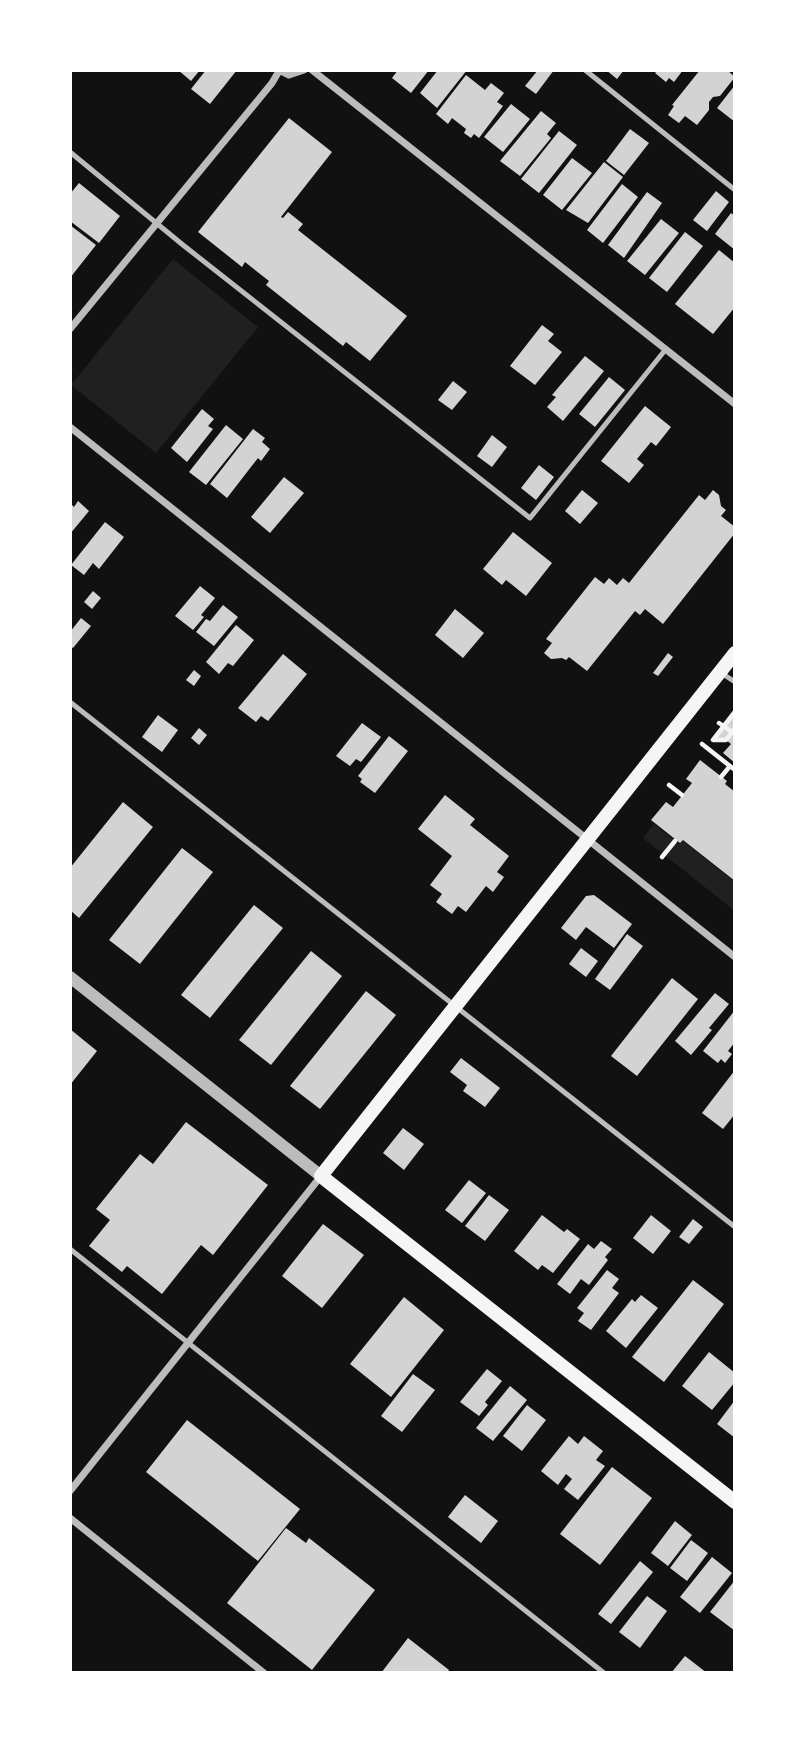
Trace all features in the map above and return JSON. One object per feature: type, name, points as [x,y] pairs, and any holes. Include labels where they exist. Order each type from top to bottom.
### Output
[{"type":"main road","points":[[735,653],[321,1176],[735,1502]]},
{"type":"street","points":[[70,330],[272,83],[279,70],[289,75],[304,70]]},
{"type":"street","points":[[312,70],[735,404]]},
{"type":"street","points":[[70,427],[735,957]]},
{"type":"street","points":[[70,977],[321,1176],[70,1491]]},
{"type":"street","points":[[70,1518],[264,1673]]},
{"type":"lane","points":[[585,70],[735,190]]},
{"type":"lane","points":[[70,152],[157,224],[530,518],[666,349]]},
{"type":"lane","points":[[720,671],[735,682]]},
{"type":"lane","points":[[70,702],[735,1227]]},
{"type":"lane","points":[[70,1249],[604,1673]]},
{"type":"path","points":[[721,725],[733,730],[726,740],[713,740],[721,725],[734,713],[735,717]]},
{"type":"path","points":[[702,744],[732,768],[721,777]]},
{"type":"path","points":[[670,785],[682,795]]},
{"type":"path","points":[[662,857],[676,841]]},
{"type":"shaded area","points":[[173,259],[258,327],[156,453],[71,385]]},
{"type":"shaded area","points":[[654,824],[679,844],[683,841],[735,882],[735,911],[643,838]]},
{"type":"building","points":[[178,70],[200,70],[191,81]]},
{"type":"building","points":[[206,70],[237,70],[210,104],[191,89]]},
{"type":"building","points":[[398,70],[429,70],[411,93],[392,78]]},
{"type":"building","points":[[438,70],[467,70],[437,108],[420,93]]},
{"type":"building","points":[[538,70],[554,70],[536,94],[525,86]]},
{"type":"building","points":[[606,70],[624,70],[617,79]]},
{"type":"building","points":[[658,70],[683,70],[674,82],[669,78],[666,82],[655,73]]},
{"type":"building","points":[[700,70],[727,70],[735,77],[720,96],[713,97],[709,102],[709,110],[697,125],[685,116],[679,123],[668,115],[674,106],[672,105]]},
{"type":"building","points":[[466,75],[485,90],[491,83],[504,93],[497,102],[503,106],[479,138],[474,134],[471,138],[464,133],[466,129],[452,118],[448,124],[436,114]]},
{"type":"building","points":[[735,85],[735,122],[717,108]]},
{"type":"building","points":[[511,104],[530,119],[503,152],[484,137]]},
{"type":"building","points":[[541,111],[556,123],[547,134],[551,138],[520,176],[500,161]]},
{"type":"building","points":[[289,118],[332,152],[281,217],[288,212],[303,224],[298,230],[407,316],[370,361],[346,342],[343,346],[266,285],[269,281],[245,262],[242,267],[198,232]]},
{"type":"building","points":[[630,129],[649,143],[624,175],[606,161]]},
{"type":"building","points":[[559,131],[577,145],[539,193],[521,179]]},
{"type":"building","points":[[572,158],[592,173],[562,210],[543,195]]},
{"type":"building","points":[[604,162],[623,177],[588,223],[566,210]]},
{"type":"building","points":[[79,183],[120,216],[99,243],[70,221],[70,194]]},
{"type":"building","points":[[622,184],[638,197],[603,243],[587,230]]},
{"type":"building","points":[[716,191],[729,202],[707,231],[693,220]]},
{"type":"building","points":[[647,192],[662,203],[624,258],[608,245]]},
{"type":"building","points":[[731,213],[735,216],[735,250],[715,234]]},
{"type":"building","points":[[661,219],[679,233],[645,275],[627,261]]},
{"type":"building","points":[[70,225],[96,245],[70,278]]},
{"type":"building","points":[[685,232],[703,246],[667,292],[649,278]]},
{"type":"building","points":[[719,250],[735,263],[735,307],[713,334],[675,304]]},
{"type":"building","points":[[542,325],[554,334],[548,341],[562,352],[535,385],[510,366]]},
{"type":"building","points":[[585,356],[604,371],[563,421],[547,407],[556,397],[552,395]]},
{"type":"building","points":[[609,377],[625,390],[595,427],[579,414]]},
{"type":"building","points":[[453,381],[467,392],[452,410],[438,400]]},
{"type":"building","points":[[645,406],[671,427],[656,446],[651,442],[637,459],[644,465],[629,483],[601,461]]},
{"type":"building","points":[[202,409],[214,419],[208,426],[213,429],[187,462],[171,448]]},
{"type":"building","points":[[226,425],[243,439],[206,485],[189,472]]},
{"type":"building","points":[[253,429],[265,438],[262,442],[270,449],[261,461],[258,458],[227,498],[210,484]]},
{"type":"building","points":[[492,435],[507,447],[492,467],[477,456]]},
{"type":"building","points":[[539,465],[554,477],[536,500],[521,488]]},
{"type":"building","points":[[284,477],[304,493],[270,533],[251,517]]},
{"type":"building","points":[[582,490],[598,503],[580,524],[565,511]]},
{"type":"building","points":[[713,490],[719,495],[721,506],[726,510],[721,516],[735,527],[735,533],[663,624],[645,609],[640,615],[635,611],[587,671],[569,657],[566,660],[551,659],[544,653],[552,643],[546,639],[595,577],[604,584],[609,578],[617,585],[623,578],[629,583],[699,495],[705,500]]},
{"type":"building","points":[[78,501],[89,511],[70,534],[70,503],[74,507]]},
{"type":"building","points":[[105,522],[124,537],[99,569],[93,563],[84,575],[71,565]]},
{"type":"building","points":[[513,532],[552,563],[526,596],[506,580],[502,585],[483,569]]},
{"type":"building","points":[[200,586],[215,598],[193,630],[175,616]]},
{"type":"building","points":[[93,591],[101,598],[92,609],[84,602]]},
{"type":"building","points":[[223,605],[238,617],[214,646],[196,632],[206,619],[210,621]]},
{"type":"building","points":[[455,609],[484,633],[463,658],[435,635]]},
{"type":"building","points":[[81,618],[91,626],[73,648],[70,646],[70,632]]},
{"type":"building","points":[[236,625],[254,640],[233,666],[228,663],[219,674],[206,662]]},
{"type":"building","points":[[668,653],[673,657],[658,676],[653,673]]},
{"type":"building","points":[[283,654],[307,674],[268,721],[261,716],[256,722],[238,708]]},
{"type":"building","points":[[194,670],[201,676],[194,686],[186,680]]},
{"type":"building","points":[[734,713],[735,763],[723,753],[731,744],[726,740],[713,740]]},
{"type":"building","points":[[158,715],[178,730],[162,752],[142,737]]},
{"type":"building","points":[[362,723],[381,737],[361,762],[356,759],[350,766],[336,756]]},
{"type":"building","points":[[199,728],[207,735],[199,745],[191,738]]},
{"type":"building","points":[[389,736],[408,751],[375,793],[360,782],[362,779],[358,776]]},
{"type":"building","points":[[700,760],[727,781],[725,784],[735,792],[735,881],[683,840],[680,843],[651,820],[666,802],[673,807],[692,783],[686,779]]},
{"type":"building","points":[[445,795],[475,819],[470,825],[509,856],[497,872],[504,877],[493,892],[486,886],[466,912],[458,906],[452,914],[436,902],[442,894],[430,885],[452,856],[418,829]]},
{"type":"building","points":[[123,802],[153,827],[79,918],[70,910],[70,868]]},
{"type":"building","points":[[182,848],[213,872],[140,964],[109,940]]},
{"type":"building","points":[[594,895],[632,924],[614,948],[586,927],[576,940],[561,928],[586,896]]},
{"type":"building","points":[[254,905],[283,928],[210,1018],[181,995]]},
{"type":"building","points":[[627,934],[643,946],[610,990],[595,979]]},
{"type":"building","points":[[581,948],[598,961],[586,977],[569,964]]},
{"type":"building","points":[[311,951],[342,976],[271,1065],[239,1040]]},
{"type":"building","points":[[672,978],[698,999],[637,1076],[611,1056]]},
{"type":"building","points":[[366,991],[396,1015],[320,1109],[290,1086]]},
{"type":"building","points":[[715,993],[729,1004],[691,1055],[675,1041]]},
{"type":"building","points":[[735,1010],[735,1042],[728,1051],[732,1054],[725,1063],[721,1059],[718,1063],[703,1051]]},
{"type":"building","points":[[70,1029],[97,1051],[70,1085]]},
{"type":"building","points":[[461,1058],[500,1088],[485,1107],[463,1091],[467,1085],[450,1072]]},
{"type":"building","points":[[735,1070],[735,1114],[723,1129],[702,1113]]},
{"type":"building","points":[[186,1122],[268,1185],[213,1255],[201,1245],[162,1294],[127,1266],[122,1272],[89,1246],[110,1220],[96,1209],[140,1154],[153,1164]]},
{"type":"building","points":[[403,1128],[424,1144],[404,1170],[383,1153]]},
{"type":"building","points":[[469,1180],[486,1193],[462,1223],[445,1210]]},
{"type":"building","points":[[489,1195],[509,1210],[485,1241],[465,1226]]},
{"type":"building","points":[[542,1215],[564,1232],[567,1229],[580,1239],[553,1273],[542,1265],[538,1270],[514,1251]]},
{"type":"building","points":[[651,1215],[671,1231],[653,1254],[633,1238]]},
{"type":"building","points":[[693,1219],[703,1227],[689,1244],[679,1237]]},
{"type":"building","points":[[323,1224],[364,1255],[322,1308],[282,1276]]},
{"type":"building","points":[[601,1241],[612,1249],[605,1257],[608,1260],[589,1285],[581,1279],[570,1294],[557,1284],[588,1244],[594,1249]]},
{"type":"building","points":[[607,1270],[619,1279],[612,1288],[619,1293],[591,1330],[578,1321],[584,1313],[577,1308]]},
{"type":"building","points":[[693,1280],[724,1304],[664,1382],[632,1357]]},
{"type":"building","points":[[641,1295],[658,1308],[626,1348],[606,1331],[632,1299],[635,1302]]},
{"type":"building","points":[[404,1297],[444,1330],[391,1397],[350,1364]]},
{"type":"building","points":[[709,1352],[735,1373],[735,1382],[712,1410],[682,1386]]},
{"type":"building","points":[[487,1369],[502,1381],[485,1402],[488,1405],[479,1416],[460,1402]]},
{"type":"building","points":[[413,1374],[435,1390],[402,1432],[381,1416]]},
{"type":"building","points":[[510,1386],[527,1400],[493,1441],[476,1428]]},
{"type":"building","points":[[735,1400],[735,1438],[717,1424]]},
{"type":"building","points":[[527,1405],[546,1420],[522,1451],[503,1436]]},
{"type":"building","points":[[187,1420],[300,1509],[258,1561],[146,1472]]},
{"type":"building","points":[[569,1436],[578,1444],[584,1436],[603,1451],[596,1460],[605,1466],[578,1500],[564,1489],[572,1479],[566,1474],[558,1485],[541,1471]]},
{"type":"building","points":[[612,1467],[652,1498],[600,1565],[560,1534]]},
{"type":"building","points":[[465,1495],[498,1521],[481,1543],[448,1517]]},
{"type":"building","points":[[675,1521],[692,1535],[668,1566],[651,1553]]},
{"type":"building","points":[[286,1528],[306,1543],[309,1538],[375,1590],[312,1670],[227,1603]]},
{"type":"building","points":[[691,1540],[708,1553],[687,1581],[670,1568]]},
{"type":"building","points":[[712,1557],[732,1573],[700,1613],[680,1597]]},
{"type":"building","points":[[640,1561],[653,1572],[611,1624],[598,1614]]},
{"type":"building","points":[[735,1580],[735,1631],[710,1612]]},
{"type":"building","points":[[647,1596],[667,1611],[640,1648],[619,1632]]},
{"type":"building","points":[[408,1638],[449,1670],[447,1673],[381,1673]]},
{"type":"building","points":[[685,1656],[707,1673],[671,1673]]}]
